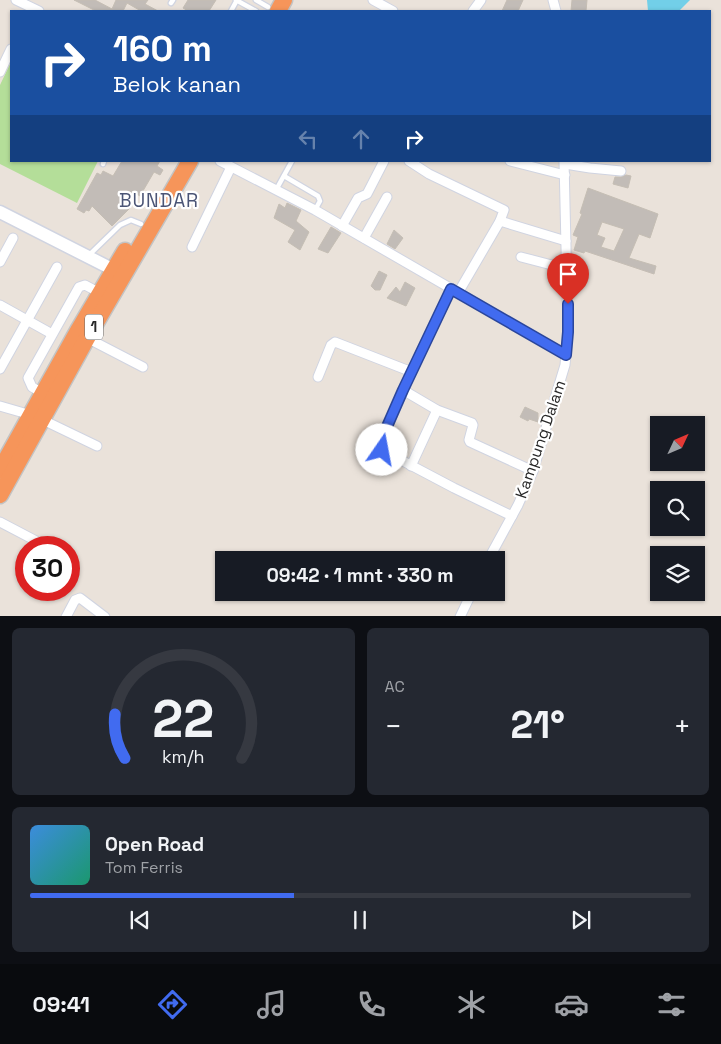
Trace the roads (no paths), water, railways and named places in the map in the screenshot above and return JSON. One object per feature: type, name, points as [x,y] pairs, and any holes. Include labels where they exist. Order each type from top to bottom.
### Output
[{"type":"highway","points":[[266,7],[284,0]]},
{"type":"highway","name":"1","points":[[49,396],[88,338],[178,162]]},
{"type":"highway","name":"1","points":[[0,495],[100,293],[189,162]]},
{"type":"highway","name":"1","points":[[0,470],[37,418]]},
{"type":"main road","points":[[0,212],[114,270]]},
{"type":"street","points":[[16,0],[33,10]]},
{"type":"street","points":[[373,0],[390,6]]},
{"type":"street","points":[[473,10],[481,0]]},
{"type":"street","points":[[0,72],[10,51]]},
{"type":"street","points":[[222,162],[315,210],[566,355]]},
{"type":"street","points":[[342,226],[358,198],[367,194],[383,162]]},
{"type":"street","points":[[411,162],[463,191],[503,209],[504,214],[455,291],[403,390],[380,447],[382,450],[411,466],[512,516]]},
{"type":"street","points":[[514,162],[565,175]]},
{"type":"street","points":[[564,162],[590,168],[620,171]]},
{"type":"street","name":"Kampung Dalam","points":[[493,551],[524,494],[533,471],[562,375],[566,355],[568,332],[564,162]]},
{"type":"street","points":[[192,247],[231,167]]},
{"type":"street","points":[[364,238],[388,196]]},
{"type":"street","points":[[500,221],[566,241]]},
{"type":"street","points":[[0,262],[13,238]]},
{"type":"street","points":[[521,257],[567,269]]},
{"type":"street","points":[[0,369],[57,267]]},
{"type":"street","points":[[49,396],[32,387],[28,378],[79,287],[85,285],[100,293]]},
{"type":"street","points":[[0,305],[52,334]]},
{"type":"street","points":[[88,338],[142,367]]},
{"type":"street","points":[[318,378],[331,345],[335,342],[412,372]]},
{"type":"street","points":[[403,390],[437,410],[473,424],[470,442],[533,471]]},
{"type":"street","points":[[0,406],[37,418],[96,446]]},
{"type":"street","points":[[411,466],[437,410]]},
{"type":"street","points":[[0,522],[27,536]]},
{"type":"street","points":[[66,616],[75,600],[80,598],[105,616]]},
{"type":"street","points":[[460,616],[468,601]]},
{"type":"lane","points":[[237,0],[266,7]]},
{"type":"lane","points":[[276,190],[291,162]]},
{"type":"lane","points":[[284,176],[318,196],[320,201],[315,210]]},
{"type":"lane","points":[[87,257],[125,222],[131,220],[146,226]]},
{"type":"water","points":[[647,0],[690,0],[680,10],[648,10]]},
{"type":"district","name":"BUNDAR","points":[[159,200]]}]
